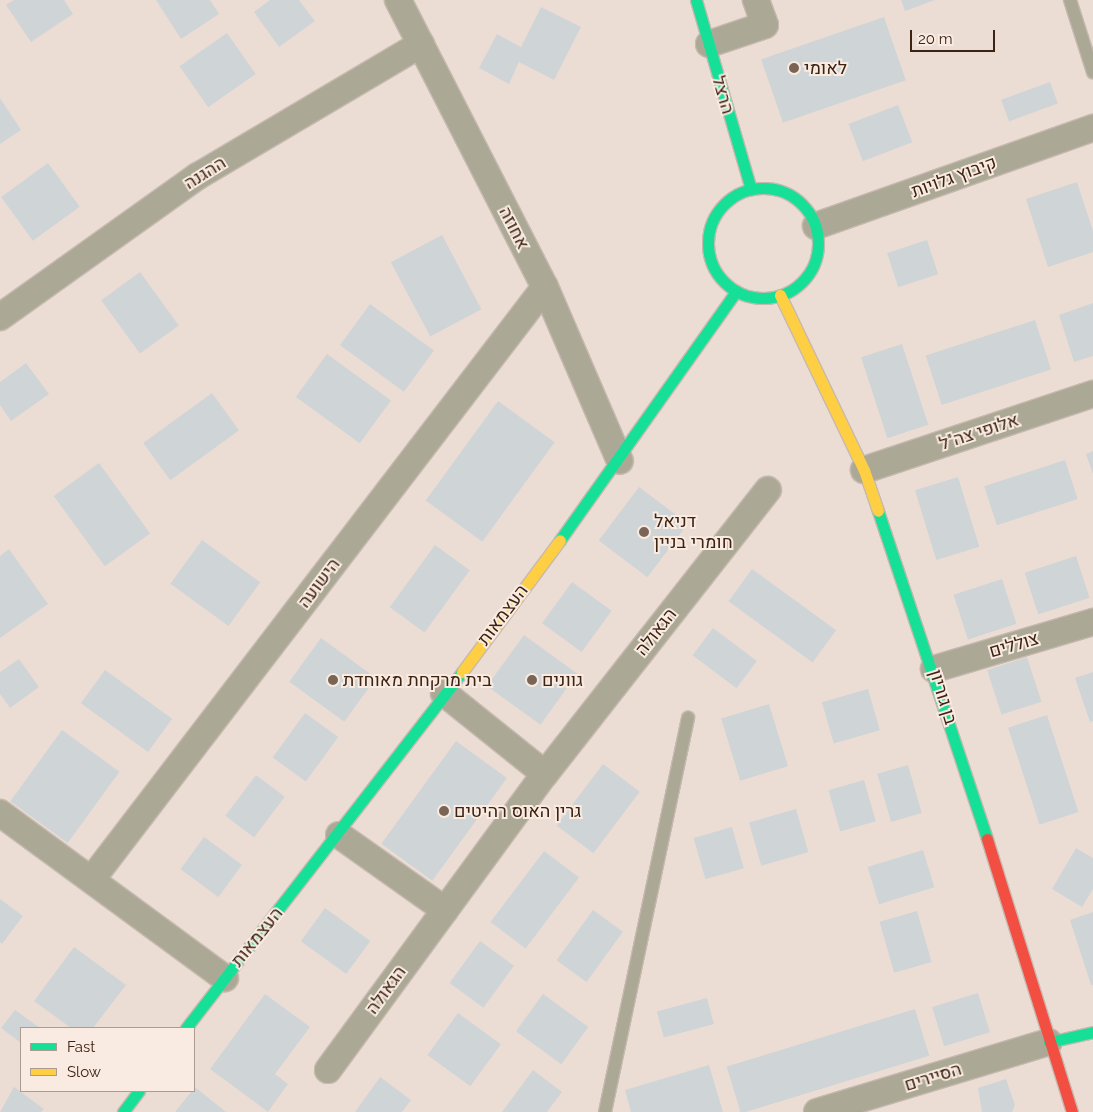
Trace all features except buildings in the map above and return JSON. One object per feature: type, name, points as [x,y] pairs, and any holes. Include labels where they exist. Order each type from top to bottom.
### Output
[{"type":"street","name":"אחוזה","points":[[398,0],[545,287],[620,460]]},
{"type":"street","name":"הרצל","points":[[696,0],[751,189]]},
{"type":"street","points":[[709,44],[765,25],[756,0]]},
{"type":"street","name":"ההגנה","points":[[0,317],[198,176],[421,44]]},
{"type":"street","name":"קיבוץ גלויות","points":[[816,226],[1093,128]]},
{"type":"street","points":[[751,189],[783,191],[797,199],[816,226],[818,240],[812,267],[794,288],[780,295],[750,296],[736,291],[712,263],[711,226],[733,197],[751,189]]},
{"type":"street","name":"הישועה","points":[[92,880],[545,287]]},
{"type":"street","name":"העצמאות","points":[[187,1027],[339,835],[620,460],[736,291]]},
{"type":"street","name":"בן גוריון","points":[[780,295],[864,470],[934,669],[1072,1112]]},
{"type":"street","name":"אלופי צה\"ל","points":[[864,470],[1093,394]]},
{"type":"street","name":"הגאולה","points":[[328,1070],[545,774],[768,490]]},
{"type":"street","name":"צוללים","points":[[934,669],[1093,622]]},
{"type":"street","points":[[444,693],[545,774]]},
{"type":"street","points":[[0,813],[225,978]]},
{"type":"street","points":[[339,835],[445,910]]},
{"type":"street","points":[[1049,1042],[1093,1032]]},
{"type":"street","name":"הסיירים","points":[[817,1112],[1049,1042]]},
{"type":"street","points":[[123,1112],[138,1092]]},
{"type":"lane","points":[[1070,0],[1093,72]]},
{"type":"lane","points":[[605,1112],[688,718]]},
{"type":"traffic: fast","points":[[696,0],[751,189]]},
{"type":"traffic: fast","points":[[763,188],[774,189],[784,193],[802,204],[813,222],[817,232],[818,243],[817,254],[813,264],[802,282],[784,293],[774,297],[763,298],[752,297],[742,293],[724,282],[713,264],[709,254],[708,243],[709,232],[713,222],[724,204],[742,193],[752,189],[763,188]]},
{"type":"traffic: fast","points":[[560,540],[736,291]]},
{"type":"traffic: fast","points":[[878,511],[987,839]]},
{"type":"traffic: fast","points":[[187,1027],[462,672]]},
{"type":"traffic: fast","points":[[1049,1042],[1093,1032]]},
{"type":"traffic: fast","points":[[123,1112],[138,1092]]},
{"type":"traffic: slow","points":[[780,295],[864,470],[878,511]]},
{"type":"traffic: slow","points":[[462,672],[560,540]]},
{"type":"traffic: jam","points":[[987,839],[1072,1112]]},
{"type":"place","name":"לאומי","points":[[794,68]]},
{"type":"place","name":"דניאל חומרי בניין","points":[[644,532]]},
{"type":"place","name":"בית מרקחת מאוחדת","points":[[333,680]]},
{"type":"place","name":"גוונים","points":[[532,680]]},
{"type":"place","name":"גרין האוס רהיטים","points":[[444,811]]}]
